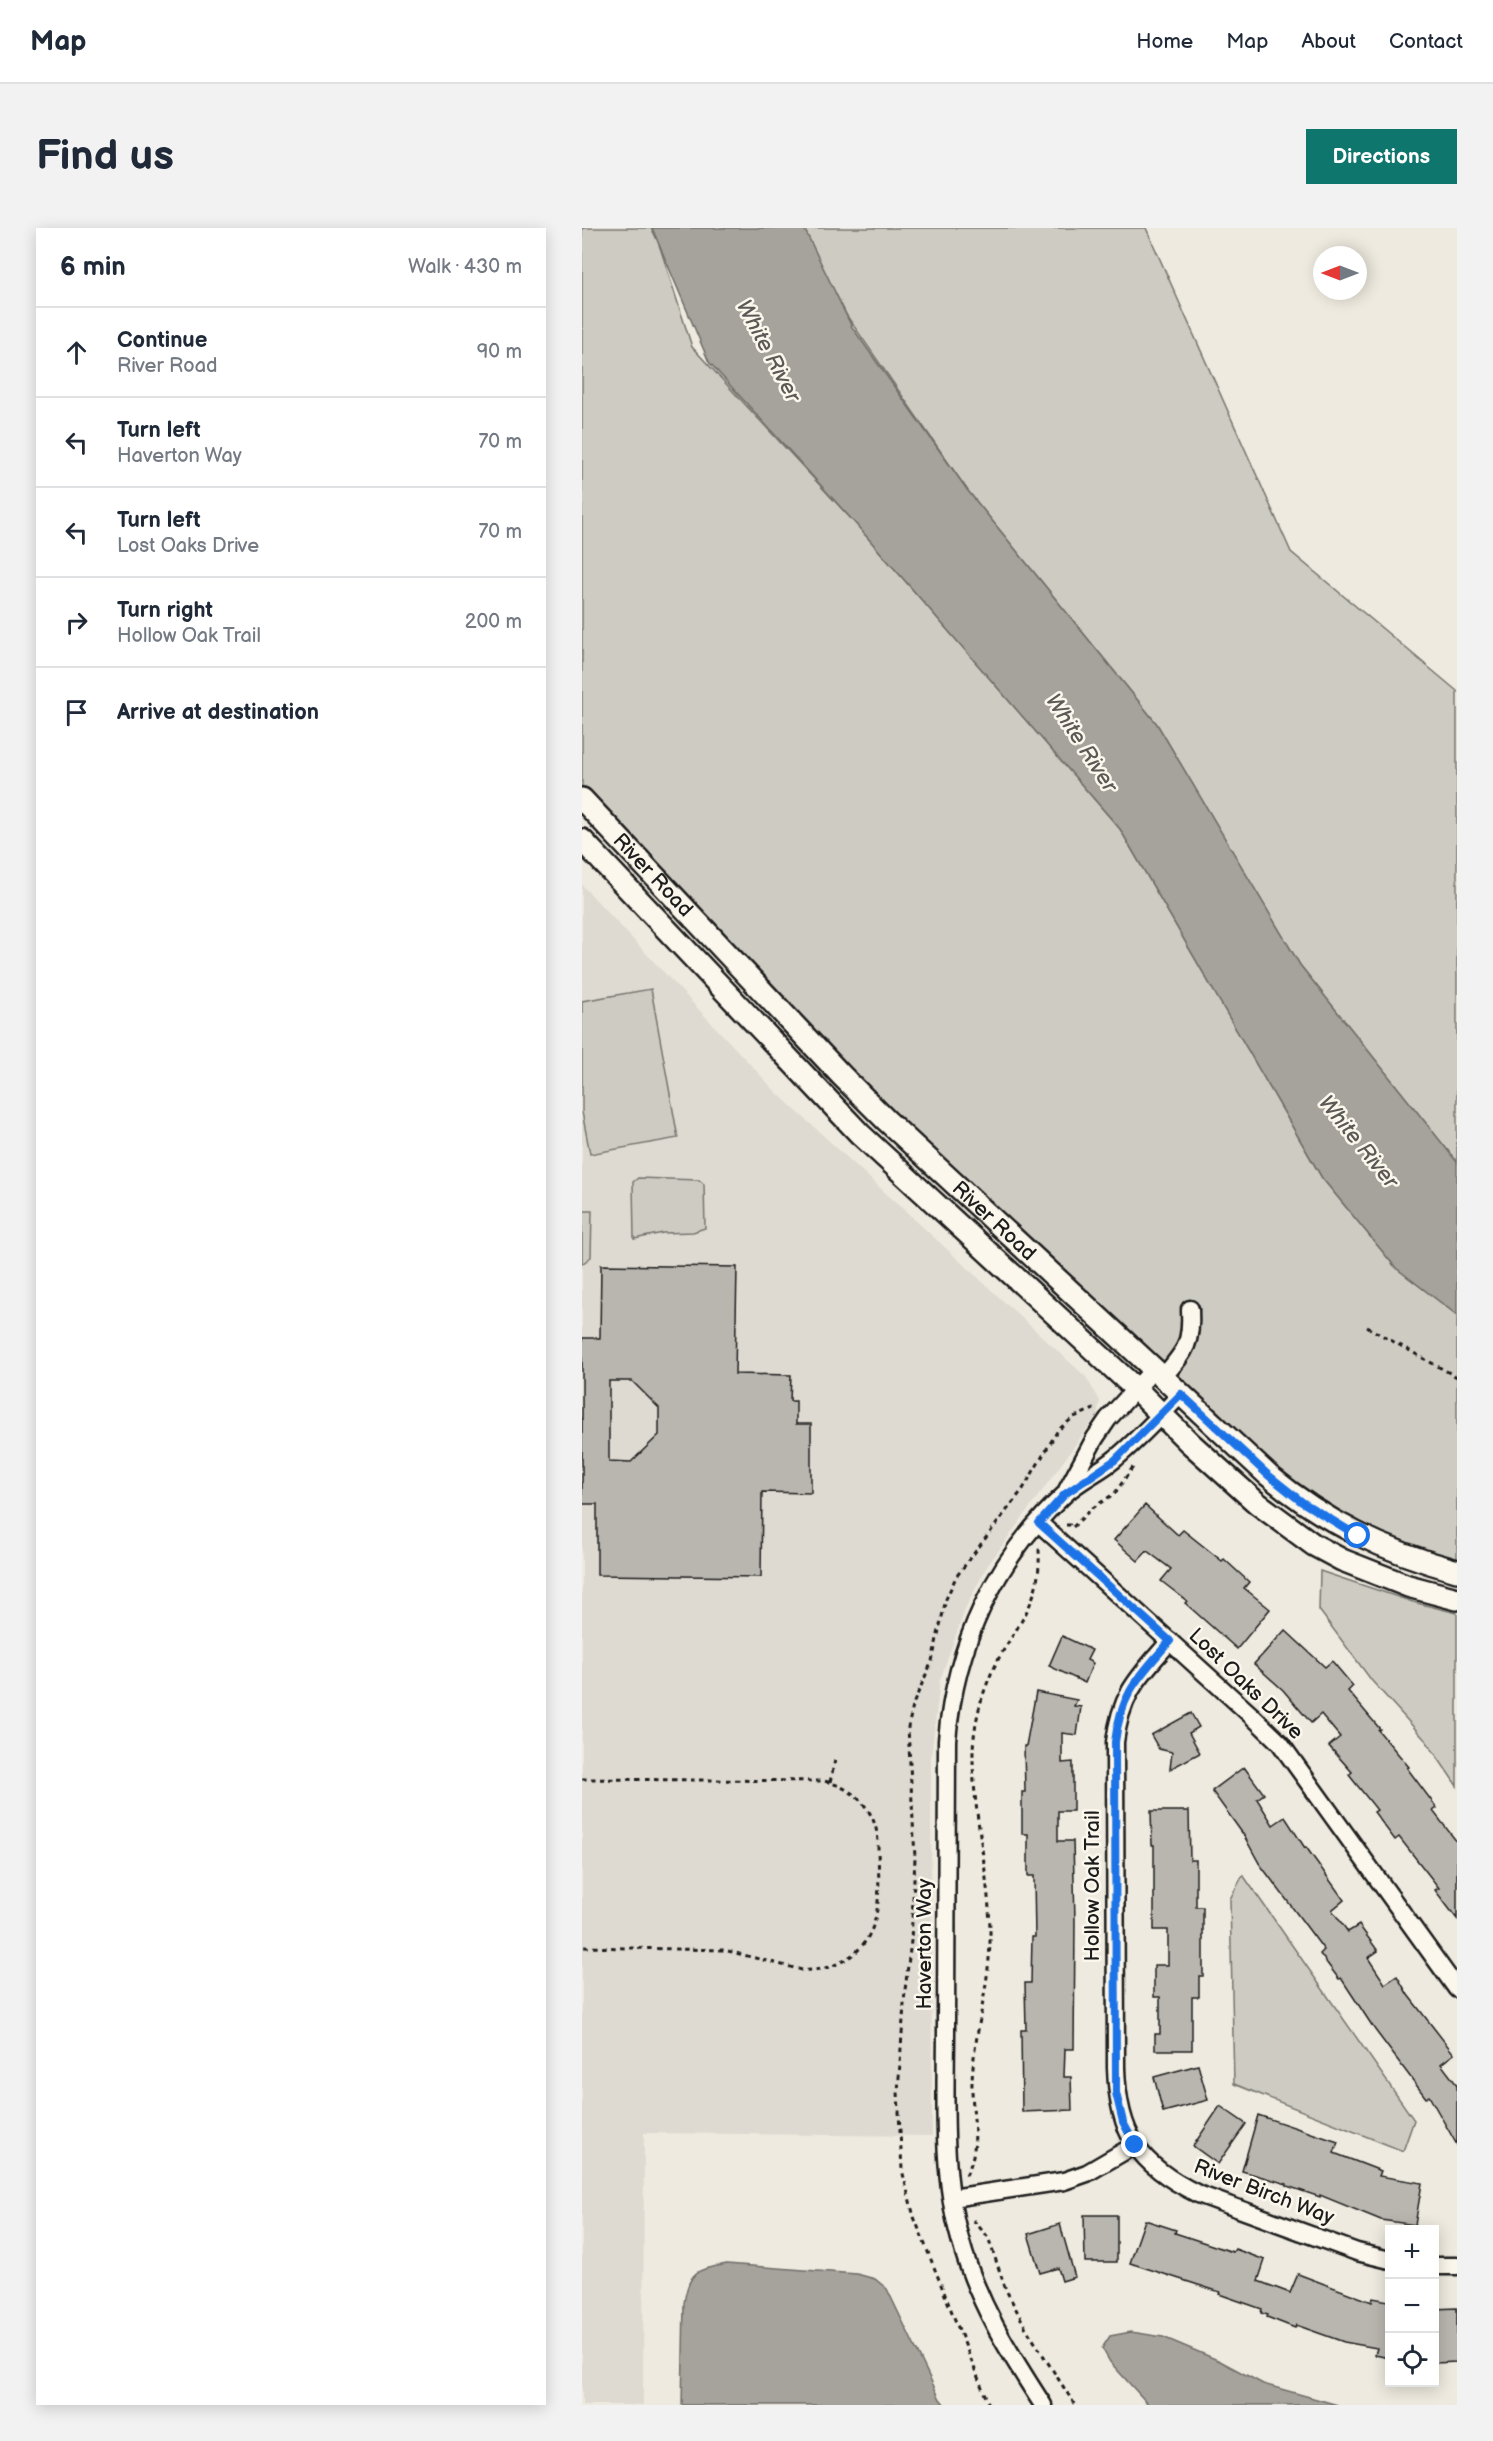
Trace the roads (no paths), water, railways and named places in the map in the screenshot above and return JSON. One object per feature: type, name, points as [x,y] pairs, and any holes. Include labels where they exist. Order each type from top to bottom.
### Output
[{"type":"main road","name":"River Road","points":[[582,799],[842,1076],[1268,1475],[1310,1508],[1358,1536],[1392,1551],[1457,1571]]},
{"type":"main road","name":"River Road","points":[[582,840],[860,1134],[1257,1503],[1314,1545],[1376,1575],[1457,1599]]},
{"type":"street","name":"Haverton Way","points":[[1043,2405],[1002,2341],[972,2278],[959,2238],[960,2197],[948,2160],[947,1740],[950,1708],[964,1650],[998,1577],[1019,1545],[1065,1494],[1095,1438],[1108,1419],[1136,1389],[1185,1351],[1192,1332],[1191,1309]]},
{"type":"street","name":"Haverton Way","points":[[1065,1494],[1115,1460],[1181,1394]]},
{"type":"street","name":"Lost Oaks Drive","points":[[1039,1523],[1280,1743],[1457,1989]]},
{"type":"street","name":"Hollow Oak Trail","points":[[1135,2145],[1123,2122],[1116,2093],[1115,1742],[1121,1708],[1126,1696],[1134,1683],[1170,1641]]},
{"type":"street","points":[[960,2197],[1064,2181],[1087,2173],[1135,2145]]},
{"type":"street","name":"River Birch Way","points":[[1135,2145],[1156,2170],[1198,2194],[1357,2252],[1385,2259]]},
{"type":"street","points":[[1439,2266],[1457,2266]]},
{"type":"water","name":"White River","points":[[652,228],[804,228],[852,327],[968,491],[1157,724],[1300,965],[1457,1162],[1457,1315],[1396,1268],[1322,1178],[1120,829],[854,522],[709,362]]},
{"type":"water","points":[[727,2264],[857,2274],[875,2279],[887,2289],[945,2405],[682,2405],[686,2292],[696,2273]]},
{"type":"water","points":[[1131,2332],[1163,2337],[1220,2361],[1263,2384],[1338,2405],[1149,2405],[1110,2362],[1102,2348],[1110,2336]]}]
